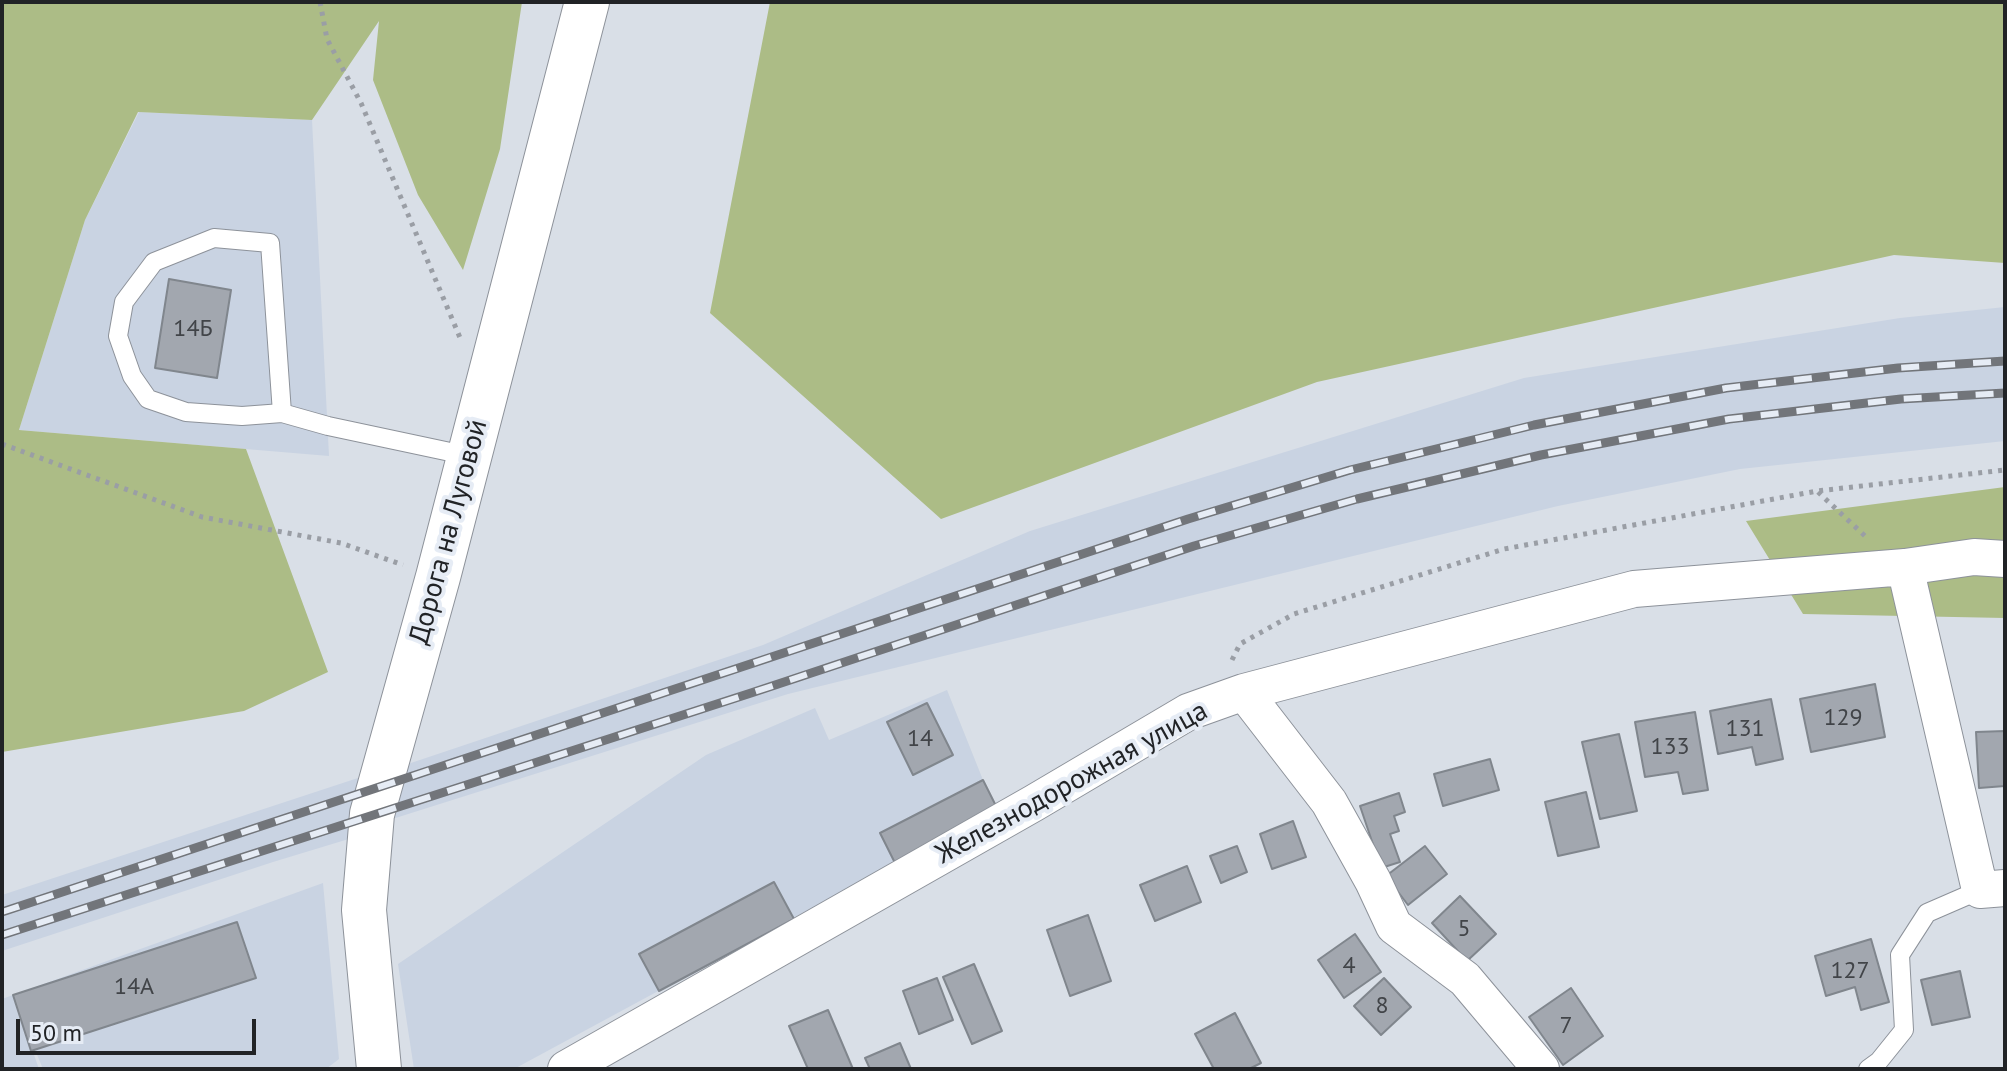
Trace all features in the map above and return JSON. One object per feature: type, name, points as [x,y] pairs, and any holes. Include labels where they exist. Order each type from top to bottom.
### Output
[{"type":"street","name":"Дорога на Луговой","points":[[379,1069],[364,910],[372,814],[438,577],[587,2]]},
{"type":"street","name":"Железнодорожная улица","points":[[566,1069],[1188,712],[1210,704],[1244,692],[1634,589],[1905,567],[1974,557],[2005,559]]},
{"type":"street","points":[[1905,567],[1992,889]]},
{"type":"street","points":[[1244,692],[1329,802],[1394,926],[1465,979],[1541,1069]]},
{"type":"lane","points":[[282,413],[270,243],[214,238],[154,262],[124,302],[118,336],[132,376],[148,399],[186,412],[242,416],[282,413],[469,456]]},
{"type":"lane","points":[[1868,1069],[1879,1061],[1904,1030],[1900,955],[1927,913],[1992,889]]},
{"type":"path","points":[[320,2],[327,39],[361,103],[485,396]]},
{"type":"path","points":[[2,444],[202,517],[341,543],[438,577]]},
{"type":"path","points":[[1210,704],[1240,644],[1294,614],[1504,549],[1817,491],[2005,470]]},
{"type":"path","points":[[1817,491],[1854,527],[1905,567]]},
{"type":"shaded area","points":[[139,112],[312,120],[329,456],[19,430],[85,220]]},
{"type":"shaded area","points":[[2005,307],[2005,441],[1740,469],[1558,506],[788,694],[386,821],[393,769],[763,645],[1030,531],[1524,378],[1900,318]]},
{"type":"shaded area","points":[[947,690],[983,780],[895,863],[514,1069],[414,1069],[398,964],[706,755],[815,708],[829,740]]},
{"type":"shaded area","points":[[361,777],[352,838],[2,951],[2,895]]},
{"type":"shaded area","points":[[323,883],[339,1059],[326,1069],[43,1069],[18,1009],[39,1069],[2,1069],[2,999]]},
{"type":"green space","points":[[2,2],[522,2],[500,149],[463,270],[418,195],[373,80],[379,21],[312,120],[138,112],[85,220],[19,430],[246,449],[328,672],[244,711],[2,752]]},
{"type":"green space","points":[[770,2],[2005,2],[2005,263],[1894,255],[1317,382],[941,519],[710,313]]},
{"type":"green space","points":[[2005,487],[2005,618],[1803,614],[1746,521]]},
{"type":"building","points":[[169,279],[231,290],[217,378],[155,368]]},
{"type":"building","points":[[1875,684],[1885,737],[1811,752],[1800,699]]},
{"type":"building","points":[[1771,699],[1783,759],[1756,765],[1752,747],[1718,754],[1710,711]]},
{"type":"building","points":[[927,703],[953,755],[913,775],[887,722]]},
{"type":"building","points":[[1695,712],[1708,790],[1683,794],[1678,772],[1645,777],[1635,722]]},
{"type":"building","points":[[2005,731],[2005,786],[1979,788],[1976,732]]},
{"type":"building","points":[[1619,734],[1637,811],[1600,819],[1582,742]]},
{"type":"building","points":[[1490,759],[1499,790],[1443,806],[1434,774]]},
{"type":"building","points":[[983,780],[998,810],[895,863],[880,833]]},
{"type":"building","points":[[1586,792],[1599,847],[1558,856],[1545,802]]},
{"type":"building","points":[[1399,793],[1405,812],[1394,816],[1399,831],[1390,834],[1400,862],[1381,868],[1360,806]]},
{"type":"building","points":[[1293,821],[1306,857],[1272,869],[1260,834]]},
{"type":"building","points":[[1237,846],[1247,872],[1221,883],[1210,856]]},
{"type":"building","points":[[1425,846],[1447,874],[1408,905],[1386,876]]},
{"type":"building","points":[[1187,866],[1201,902],[1155,921],[1140,885]]},
{"type":"building","points":[[774,882],[794,919],[659,991],[639,954]]},
{"type":"building","points":[[1460,896],[1496,934],[1467,961],[1432,923]]},
{"type":"building","points":[[1088,915],[1111,981],[1070,996],[1047,930]]},
{"type":"building","points":[[237,922],[256,978],[31,1051],[13,995]]},
{"type":"building","points":[[1355,934],[1381,972],[1344,998],[1318,960]]},
{"type":"building","points":[[1871,939],[1889,1002],[1861,1010],[1855,987],[1826,996],[1815,956]]},
{"type":"building","points":[[974,964],[1002,1031],[972,1044],[943,977]]},
{"type":"building","points":[[1960,971],[1970,1017],[1932,1025],[1921,980]]},
{"type":"building","points":[[937,978],[953,1020],[919,1034],[903,991]]},
{"type":"building","points":[[1384,978],[1411,1007],[1381,1035],[1354,1006]]},
{"type":"building","points":[[1571,988],[1603,1036],[1563,1065],[1529,1017]]},
{"type":"building","points":[[828,1010],[853,1069],[808,1069],[789,1026]]},
{"type":"building","points":[[1235,1013],[1261,1063],[1249,1069],[1214,1069],[1195,1034]]},
{"type":"building","points":[[900,1043],[911,1069],[870,1069],[865,1058]]},
{"type":"railway","points":[[2,912],[1188,519],[1350,470],[1534,425],[1726,388],[1898,368],[2005,361]]},
{"type":"railway","points":[[2,935],[1194,546],[1357,499],[1541,455],[1729,419],[1901,399],[2005,393]]}]
